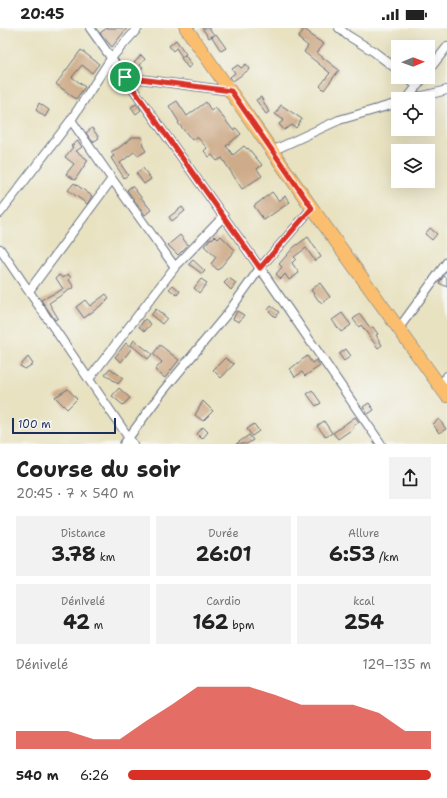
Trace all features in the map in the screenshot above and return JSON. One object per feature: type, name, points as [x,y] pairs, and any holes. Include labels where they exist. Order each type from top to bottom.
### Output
[{"type":"main road","points":[[186,28],[312,208],[399,328],[445,386]]},
{"type":"street","points":[[90,28],[224,216],[381,444]]},
{"type":"street","points":[[0,213],[71,120],[112,57],[138,28]]},
{"type":"street","points":[[339,28],[346,35],[373,51],[391,65]]},
{"type":"street","points":[[435,62],[447,47]]},
{"type":"street","points":[[125,77],[231,91]]},
{"type":"street","points":[[412,92],[417,86],[415,84]]},
{"type":"street","points":[[435,93],[447,90]]},
{"type":"street","points":[[272,151],[339,120],[391,104]]},
{"type":"street","points":[[71,120],[175,267]]},
{"type":"street","points":[[29,291],[112,179]]},
{"type":"street","points":[[0,249],[89,379],[129,442],[163,391],[227,314],[260,268],[312,208]]},
{"type":"street","points":[[89,379],[175,267],[224,216]]},
{"type":"street","points":[[399,328],[447,262]]},
{"type":"building","points":[[107,28],[127,28],[112,47],[100,33]]},
{"type":"building","points":[[202,28],[209,28],[214,35],[209,38]]},
{"type":"building","points":[[304,29],[324,44],[317,53],[339,70],[324,90],[320,86],[330,73],[304,52],[308,46],[298,38]]},
{"type":"building","points":[[216,34],[226,48],[221,51],[212,37]]},
{"type":"building","points":[[176,40],[186,54],[182,57],[176,48],[173,51],[169,46]]},
{"type":"building","points":[[81,50],[99,64],[92,73],[82,65],[72,77],[85,87],[76,99],[56,84]]},
{"type":"building","points":[[141,55],[145,59],[140,65],[143,67],[138,73],[133,72],[129,69]]},
{"type":"building","points":[[185,55],[192,65],[188,68],[181,58]]},
{"type":"building","points":[[246,64],[250,69],[233,81],[230,77],[235,73],[232,69],[238,65],[241,68]]},
{"type":"building","points":[[261,97],[269,112],[266,114],[256,100]]},
{"type":"building","points":[[177,101],[187,116],[206,102],[211,111],[215,107],[233,130],[236,128],[241,134],[226,146],[233,155],[244,146],[247,149],[248,148],[262,165],[257,169],[262,176],[242,189],[222,158],[217,161],[212,155],[209,157],[204,151],[207,148],[197,137],[192,140],[178,123],[179,122],[169,106]]},
{"type":"building","points":[[39,103],[49,110],[45,117],[36,110]]},
{"type":"building","points":[[136,104],[141,110],[136,114],[131,107]]},
{"type":"building","points":[[281,105],[302,119],[296,128],[292,125],[284,130],[279,124],[284,120],[275,114]]},
{"type":"building","points":[[92,128],[99,138],[93,142],[86,133]]},
{"type":"building","points":[[133,137],[142,137],[143,146],[146,151],[138,156],[134,152],[120,163],[128,175],[124,178],[111,158],[114,156],[111,152]]},
{"type":"building","points":[[78,141],[82,147],[76,151],[88,160],[75,180],[66,174],[74,164],[65,157],[73,147],[71,146]]},
{"type":"building","points":[[143,168],[151,179],[144,184],[136,173]]},
{"type":"building","points":[[74,183],[92,196],[87,204],[68,190]]},
{"type":"building","points":[[132,186],[151,210],[145,215],[127,190]]},
{"type":"building","points":[[272,192],[279,201],[285,196],[290,202],[264,220],[254,206]]},
{"type":"building","points":[[182,207],[185,211],[172,221],[169,217]]},
{"type":"building","points":[[430,228],[437,234],[432,240],[425,234]]},
{"type":"building","points":[[180,235],[188,245],[178,255],[168,245]]},
{"type":"building","points":[[215,236],[218,239],[221,236],[235,250],[218,270],[211,264],[216,257],[204,246],[211,238],[212,239]]},
{"type":"building","points":[[308,237],[321,257],[315,261],[306,248],[294,257],[296,259],[292,263],[299,273],[289,280],[285,274],[281,279],[276,274],[282,267],[279,264],[294,247]]},
{"type":"building","points":[[193,260],[205,271],[202,274],[189,264]]},
{"type":"building","points":[[68,274],[71,278],[69,280],[74,287],[49,303],[58,318],[55,320],[41,300],[63,289],[56,278],[59,275],[63,278]]},
{"type":"building","points":[[444,276],[447,278],[447,287],[439,283]]},
{"type":"building","points":[[229,278],[236,283],[231,290],[224,283]]},
{"type":"building","points":[[201,279],[207,283],[199,293],[194,288]]},
{"type":"building","points":[[320,283],[330,297],[322,303],[311,290]]},
{"type":"building","points":[[173,285],[180,291],[177,295],[169,289]]},
{"type":"building","points":[[106,294],[109,298],[106,300],[107,301],[84,318],[76,307],[85,300],[90,306]]},
{"type":"building","points":[[271,306],[279,312],[275,317],[268,310]]},
{"type":"building","points":[[156,309],[167,318],[162,324],[151,315]]},
{"type":"building","points":[[237,311],[244,315],[239,322],[233,319]]},
{"type":"building","points":[[342,313],[351,325],[341,332],[332,320]]},
{"type":"building","points":[[360,314],[371,329],[373,327],[378,334],[376,335],[382,345],[378,348],[361,325],[359,327],[353,319]]},
{"type":"building","points":[[145,319],[151,324],[145,331],[139,327]]},
{"type":"building","points":[[134,340],[152,354],[148,359],[131,345]]},
{"type":"building","points":[[126,343],[132,348],[121,362],[115,357]]},
{"type":"building","points":[[160,345],[179,360],[165,378],[155,370],[162,362],[153,354]]},
{"type":"building","points":[[346,349],[351,356],[344,361],[339,354]]},
{"type":"building","points":[[307,356],[312,363],[316,360],[320,366],[305,376],[302,372],[295,377],[290,369]]},
{"type":"building","points":[[28,357],[33,364],[25,369],[20,366]]},
{"type":"building","points":[[225,358],[234,364],[221,378],[213,370]]},
{"type":"building","points":[[110,368],[123,378],[118,384],[105,374]]},
{"type":"building","points":[[119,388],[130,398],[123,405],[112,396]]},
{"type":"building","points":[[68,389],[77,399],[67,409],[55,397]]},
{"type":"building","points":[[312,390],[321,403],[316,406],[307,394]]},
{"type":"building","points":[[203,401],[213,411],[203,421],[195,415]]},
{"type":"building","points":[[369,403],[374,410],[368,414],[363,407]]},
{"type":"building","points":[[355,417],[359,422],[353,426],[354,428],[338,439],[333,433]]},
{"type":"building","points":[[439,419],[446,429],[439,433],[433,424]]},
{"type":"building","points":[[324,421],[332,433],[326,437],[317,426]]},
{"type":"building","points":[[254,424],[259,431],[252,436],[247,429]]},
{"type":"building","points":[[203,427],[208,432],[202,439],[197,434]]},
{"type":"building","points":[[249,435],[253,440],[247,444],[236,444]]},
{"type":"route","points":[[125,77],[231,91],[312,208],[260,268],[224,216],[125,77]]}]
